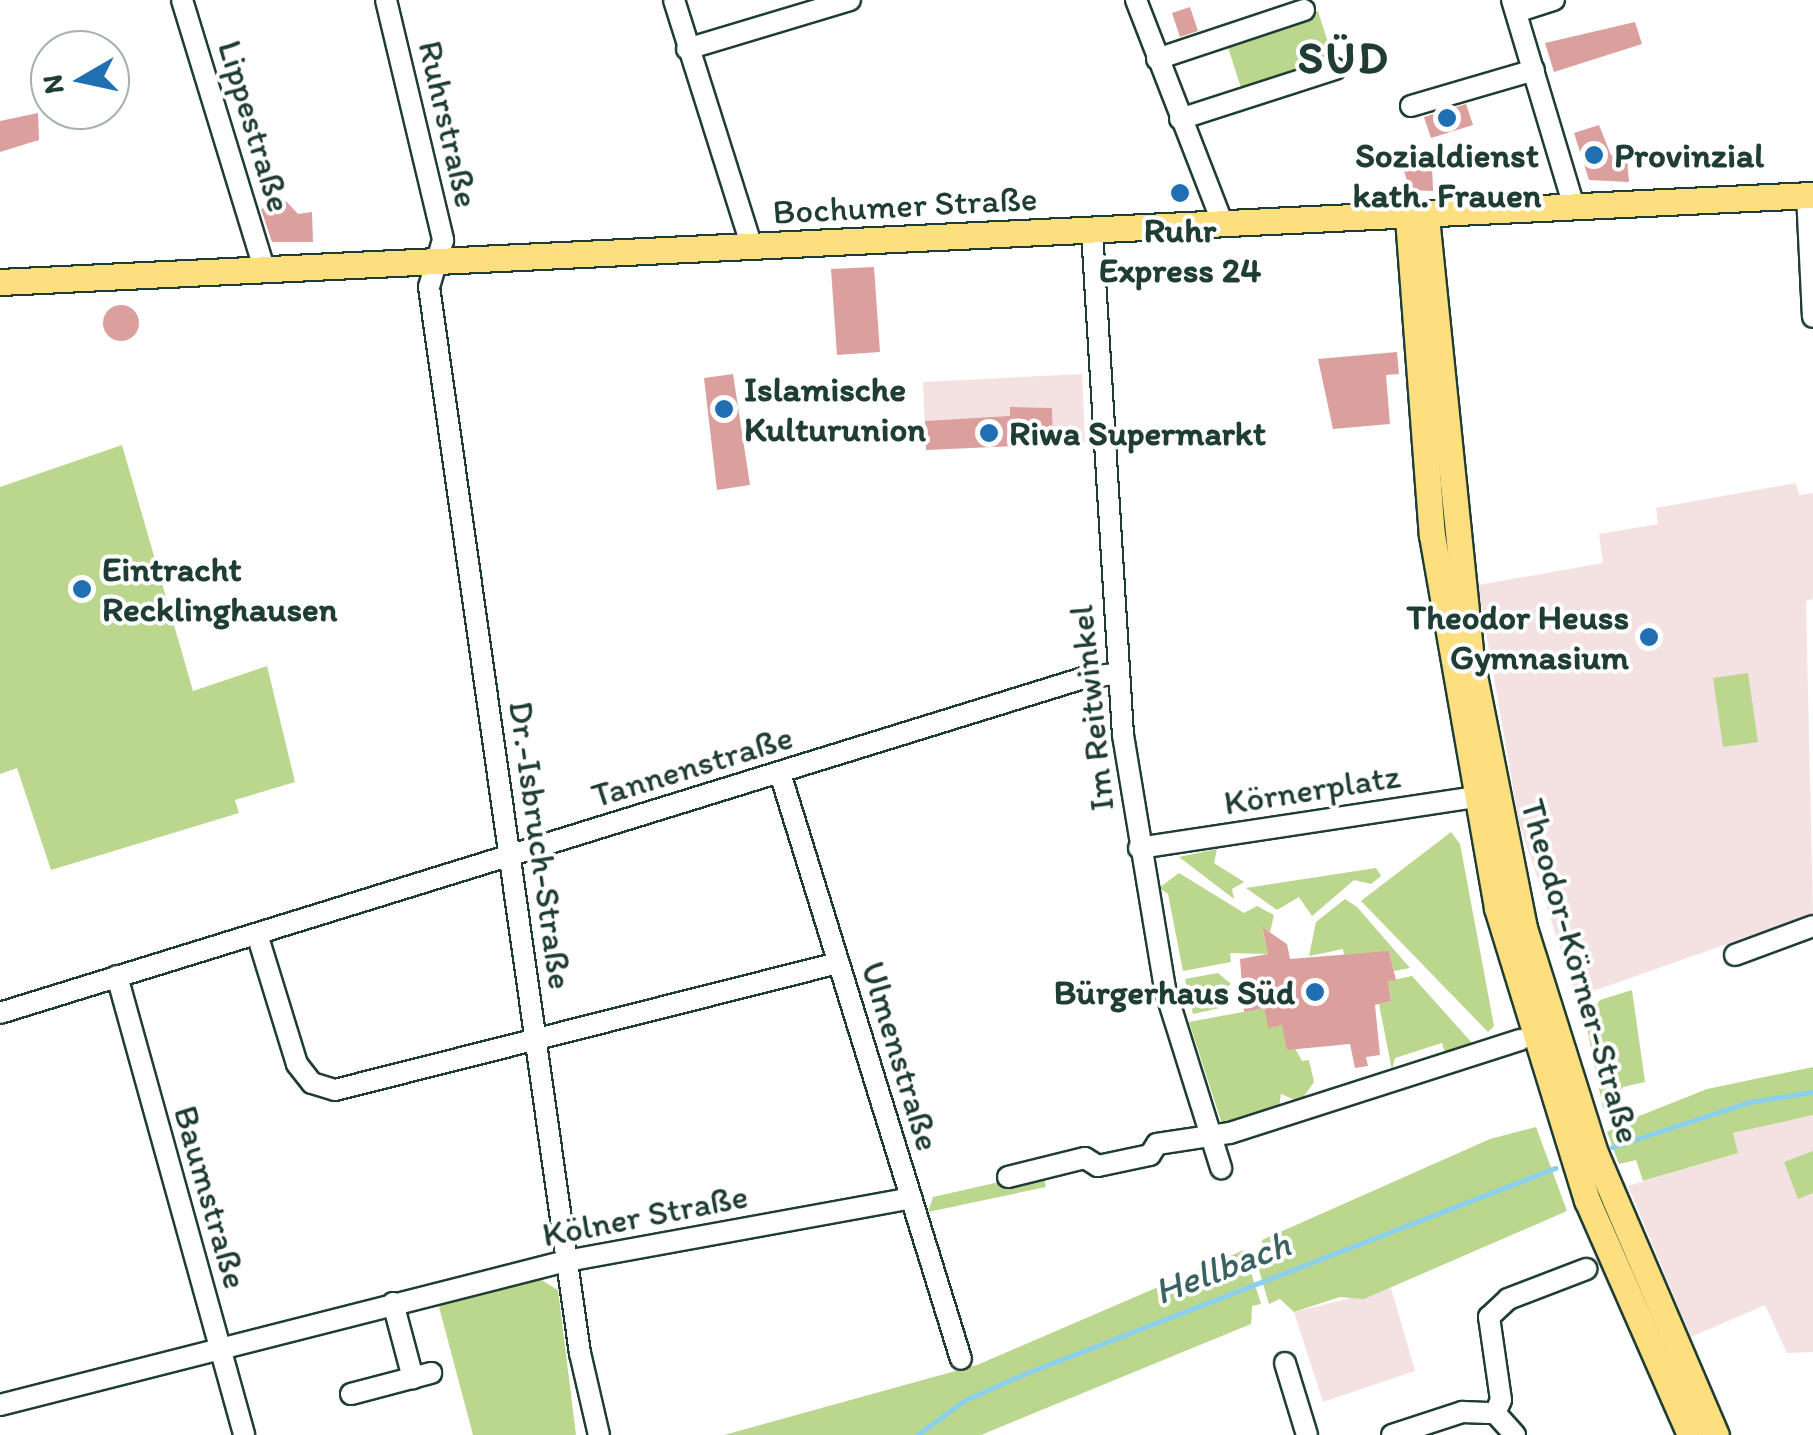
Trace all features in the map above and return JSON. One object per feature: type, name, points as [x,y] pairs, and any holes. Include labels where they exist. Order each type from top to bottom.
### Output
[{"type":"main road","name":"Bochumer Straße","points":[[0,282],[1417,218],[1810,195]]},
{"type":"main road","name":"Theodor-Körner-Straße","points":[[1417,218],[1448,566],[1483,796],[1528,1022],[1573,1161],[1690,1435]]},
{"type":"main road","name":"Theodor-Körner-Straße","points":[[1483,796],[1576,1102],[1644,1278],[1716,1435]]},
{"type":"street","name":"Lippestraße","points":[[182,0],[266,271]]},
{"type":"street","name":"Ruhrstraße","points":[[386,0],[443,240],[436,263]]},
{"type":"street","points":[[674,0],[752,247]]},
{"type":"street","points":[[688,49],[850,0]]},
{"type":"street","points":[[1136,0],[1223,224]]},
{"type":"street","points":[[1554,0],[1514,6],[1574,207]]},
{"type":"street","points":[[1156,59],[1304,10]]},
{"type":"street","points":[[1180,118],[1334,69]]},
{"type":"street","points":[[1411,106],[1534,70]]},
{"type":"street","points":[[1810,195],[1813,317]]},
{"type":"street","name":"Im Reitwinkel","points":[[1092,231],[1118,674],[1139,848],[1165,989],[1221,1168]]},
{"type":"street","name":"Dr.-Isbruch-Straße","points":[[436,263],[430,287],[566,1261],[598,1435]]},
{"type":"street","name":"Tannenstraße","points":[[0,1014],[780,773],[1118,674]]},
{"type":"street","name":"Ulmenstraße","points":[[780,773],[961,1359]]},
{"type":"street","name":"Körnerplatz","points":[[1139,848],[1483,796]]},
{"type":"street","points":[[1734,955],[1813,926]]},
{"type":"street","points":[[257,934],[297,1064],[324,1089],[346,1090],[838,963]]},
{"type":"street","name":"Baumstraße","points":[[117,976],[244,1435]]},
{"type":"street","points":[[1008,1177],[1085,1158],[1098,1166],[1520,1040]]},
{"type":"street","name":"Kölner Straße","points":[[0,1405],[566,1261],[912,1198]]},
{"type":"street","points":[[1515,1435],[1495,1412],[1494,1308],[1586,1269]]},
{"type":"street","points":[[351,1394],[422,1376],[393,1303]]},
{"type":"street","points":[[1285,1363],[1308,1435]]},
{"type":"street","points":[[1392,1435],[1462,1412],[1495,1412]]},
{"type":"shaded area","points":[[1082,374],[1085,443],[926,450],[923,382]]},
{"type":"shaded area","name":"Theodor Heuss Gymnasium","points":[[1796,483],[1799,495],[1813,493],[1813,599],[1806,601],[1813,914],[1576,997],[1519,822],[1478,585],[1603,563],[1599,534],[1658,524],[1656,508]]},
{"type":"shaded area","points":[[1813,1115],[1813,1352],[1787,1353],[1765,1305],[1691,1337],[1628,1186],[1737,1153],[1733,1133]]},
{"type":"shaded area","points":[[1391,1288],[1415,1371],[1323,1402],[1294,1312]]},
{"type":"green space","points":[[1318,11],[1335,65],[1243,94],[1226,41]]},
{"type":"green space","points":[[122,445],[193,691],[267,666],[295,782],[235,800],[239,813],[51,870],[17,768],[0,774],[0,487]]},
{"type":"green space","points":[[1748,673],[1758,742],[1723,747],[1713,678]]},
{"type":"green space","points":[[1451,832],[1460,844],[1494,1026],[1488,1032],[1361,901]]},
{"type":"green space","points":[[1217,849],[1214,863],[1244,882],[1232,889],[1234,899],[1179,857]]},
{"type":"green space","points":[[1376,868],[1381,876],[1371,884],[1354,880],[1312,916],[1299,897],[1277,910],[1246,888]]},
{"type":"green space","points":[[1179,873],[1244,913],[1257,906],[1274,915],[1270,932],[1262,928],[1268,954],[1230,953],[1231,962],[1183,971],[1168,894],[1159,888]]},
{"type":"green space","points":[[1345,899],[1357,907],[1410,968],[1394,971],[1389,951],[1345,963],[1343,949],[1309,956],[1316,922]]},
{"type":"green space","points":[[1218,973],[1231,984],[1221,992],[1224,1007],[1193,1014],[1185,979]]},
{"type":"green space","points":[[1412,976],[1473,1044],[1445,1053],[1442,1043],[1395,1058],[1392,1070],[1379,1004],[1391,1001],[1388,981]]},
{"type":"green space","points":[[1632,990],[1645,1082],[1623,1087],[1603,1109],[1586,1022],[1600,1000]]},
{"type":"green space","points":[[1264,1008],[1268,1027],[1282,1025],[1302,1061],[1309,1060],[1314,1082],[1300,1102],[1281,1094],[1279,1108],[1222,1124],[1189,1022]]},
{"type":"green space","points":[[1813,1067],[1813,1115],[1733,1133],[1738,1153],[1643,1181],[1636,1160],[1619,1164],[1607,1132],[1629,1120],[1707,1089]]},
{"type":"green space","points":[[1536,1127],[1567,1211],[1364,1299],[1340,1297],[1294,1312],[1280,1299],[1269,1304],[1258,1267],[1266,1264],[1262,1240],[1490,1139]]},
{"type":"green space","points":[[1813,1151],[1813,1193],[1798,1199],[1784,1162]]},
{"type":"green space","points":[[1043,1172],[1046,1187],[928,1212],[933,1197]]},
{"type":"green space","points":[[1244,1250],[1261,1304],[1252,1306],[1251,1324],[981,1435],[724,1435],[977,1365]]},
{"type":"green space","points":[[540,1279],[558,1290],[576,1435],[473,1435],[438,1303]]},
{"type":"building","points":[[1190,7],[1198,31],[1180,37],[1172,13]]},
{"type":"building","points":[[1635,22],[1642,44],[1554,72],[1545,43]]},
{"type":"building","name":"Sozialdienst kath. Frauen","points":[[1466,104],[1473,125],[1431,138],[1424,117]]},
{"type":"building","points":[[30,115],[30,130],[39,130],[39,140],[0,152],[0,121]]},
{"type":"building","name":"Provinzial","points":[[1599,125],[1611,155],[1627,157],[1629,182],[1589,180],[1574,133]]},
{"type":"building","points":[[1419,160],[1432,165],[1433,191],[1410,190],[1402,165]]},
{"type":"building","points":[[286,201],[298,214],[312,212],[313,242],[272,242],[261,209]]},
{"type":"building","points":[[874,267],[880,352],[837,355],[831,269]]},
{"type":"building","points":[[121,305],[134,310],[139,323],[134,336],[121,341],[108,336],[103,323],[108,310]]},
{"type":"building","points":[[1397,352],[1399,374],[1386,375],[1390,424],[1333,429],[1318,359]]},
{"type":"building","name":"Islamische Kulturunion","points":[[733,374],[750,485],[717,490],[704,378]]},
{"type":"building","name":"Riwa Supermarkt","points":[[1010,407],[1052,408],[1053,444],[926,450],[925,421],[1010,416]]},
{"type":"building","name":"Bürgerhaus Süd","points":[[1262,927],[1287,944],[1290,959],[1389,951],[1396,980],[1388,981],[1391,1001],[1375,1005],[1380,1055],[1366,1057],[1368,1066],[1355,1068],[1350,1044],[1287,1050],[1282,1025],[1268,1028],[1264,1008],[1244,1012],[1240,959],[1268,954]]},
{"type":"waterway","name":"Hellbach","points":[[1612,1147],[1749,1102],[1813,1092]]},
{"type":"waterway","name":"Hellbach","points":[[917,1435],[965,1400],[1024,1374],[1555,1168]]},
{"type":"place","name":"Sozialdienst kath. Frauen","points":[[1447,118]]},
{"type":"place","name":"Provinzial","points":[[1594,155]]},
{"type":"place","name":"Ruhr Express 24","points":[[1180,193]]},
{"type":"place","name":"Islamische Kulturunion","points":[[724,409]]},
{"type":"place","name":"Riwa Supermarkt","points":[[989,433]]},
{"type":"place","name":"Eintracht Recklinghausen","points":[[82,589]]},
{"type":"place","name":"Theodor Heuss Gymnasium","points":[[1649,637]]},
{"type":"place","name":"Bürgerhaus Süd","points":[[1315,992]]},
{"type":"district","name":"SÜD","points":[[1344,58]]}]
